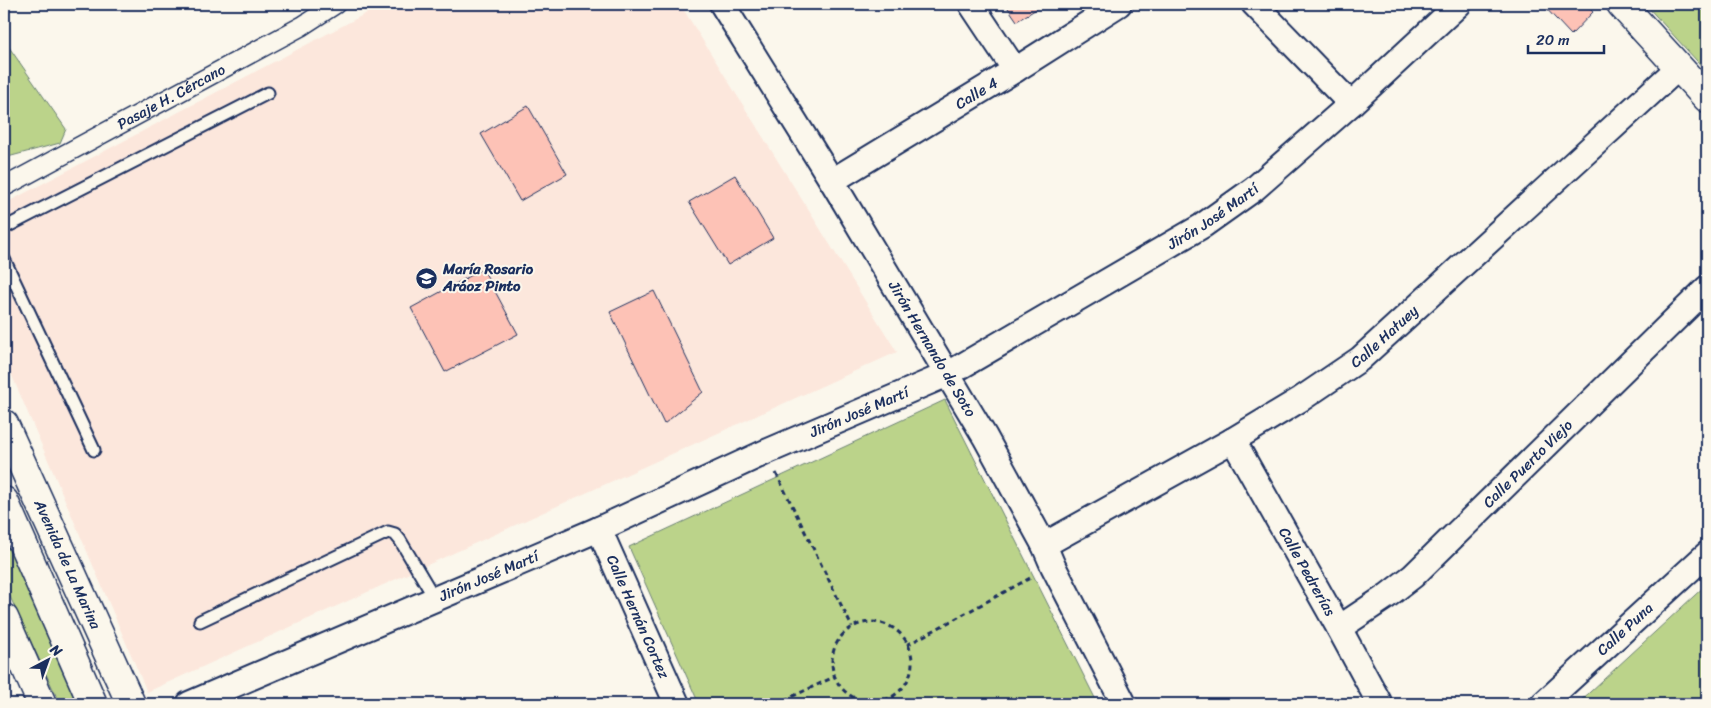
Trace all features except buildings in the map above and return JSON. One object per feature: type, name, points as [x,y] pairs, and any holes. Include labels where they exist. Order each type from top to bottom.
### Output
[{"type":"main road","points":[[1621,4],[1707,98]]},
{"type":"main road","name":"Avenida de La Marina","points":[[4,424],[131,704]]},
{"type":"main road","points":[[4,501],[93,704]]},
{"type":"main road","points":[[4,618],[42,704]]},
{"type":"street","name":"Pasaje H. Cércano","points":[[4,187],[302,26],[336,4]]},
{"type":"street","name":"Jirón Hernando de Soto","points":[[722,4],[832,181],[985,437],[1124,704]]},
{"type":"street","points":[[971,4],[1015,70]]},
{"type":"street","name":"Calle 4","points":[[832,181],[1015,70],[1119,4]]},
{"type":"street","points":[[1254,4],[1351,104]]},
{"type":"street","name":"Jirón José Martí","points":[[189,704],[599,529],[766,452],[948,374],[1202,226],[1254,190],[1459,4]]},
{"type":"street","name":"Calle Hatuey","points":[[1048,556],[1301,399],[1360,359],[1679,67]]},
{"type":"street","name":"Calle Puerto Viejo","points":[[1339,628],[1387,596],[1412,576],[1707,288]]},
{"type":"street","name":"Calle Pedrerías","points":[[1233,440],[1380,704]]},
{"type":"street","name":"Calle Hernán Cortez","points":[[599,529],[676,704]]},
{"type":"street","name":"Calle Puna","points":[[1543,704],[1707,554]]},
{"type":"lane","points":[[4,228],[268,93]]},
{"type":"lane","points":[[4,260],[94,450]]},
{"type":"lane","points":[[200,621],[388,532],[395,534],[400,540],[435,599]]},
{"type":"path","points":[[766,452],[852,627]]},
{"type":"path","points":[[907,644],[1048,556]]},
{"type":"path","points":[[878,622],[890,626],[900,634],[907,644],[912,668],[908,679],[902,689],[882,701],[859,700],[848,695],[834,677],[832,654],[836,643],[852,627],[878,622]]},
{"type":"path","points":[[776,704],[834,677]]},
{"type":"path","points":[[893,696],[896,704]]},
{"type":"shaded area","name":"María Rosario Aráoz Pinto","points":[[384,4],[680,4],[897,352],[147,692],[4,357],[4,204]]},
{"type":"green space","points":[[1645,4],[1707,4],[1707,72]]},
{"type":"green space","points":[[4,40],[66,129],[60,143],[4,158]]},
{"type":"green space","points":[[945,400],[1098,704],[699,704],[629,547]]},
{"type":"green space","points":[[4,534],[82,704],[60,704],[4,584]]},
{"type":"green space","points":[[1707,584],[1707,704],[1577,704]]},
{"type":"place","name":"María Rosario Aráoz Pinto","points":[[427,278]]}]
